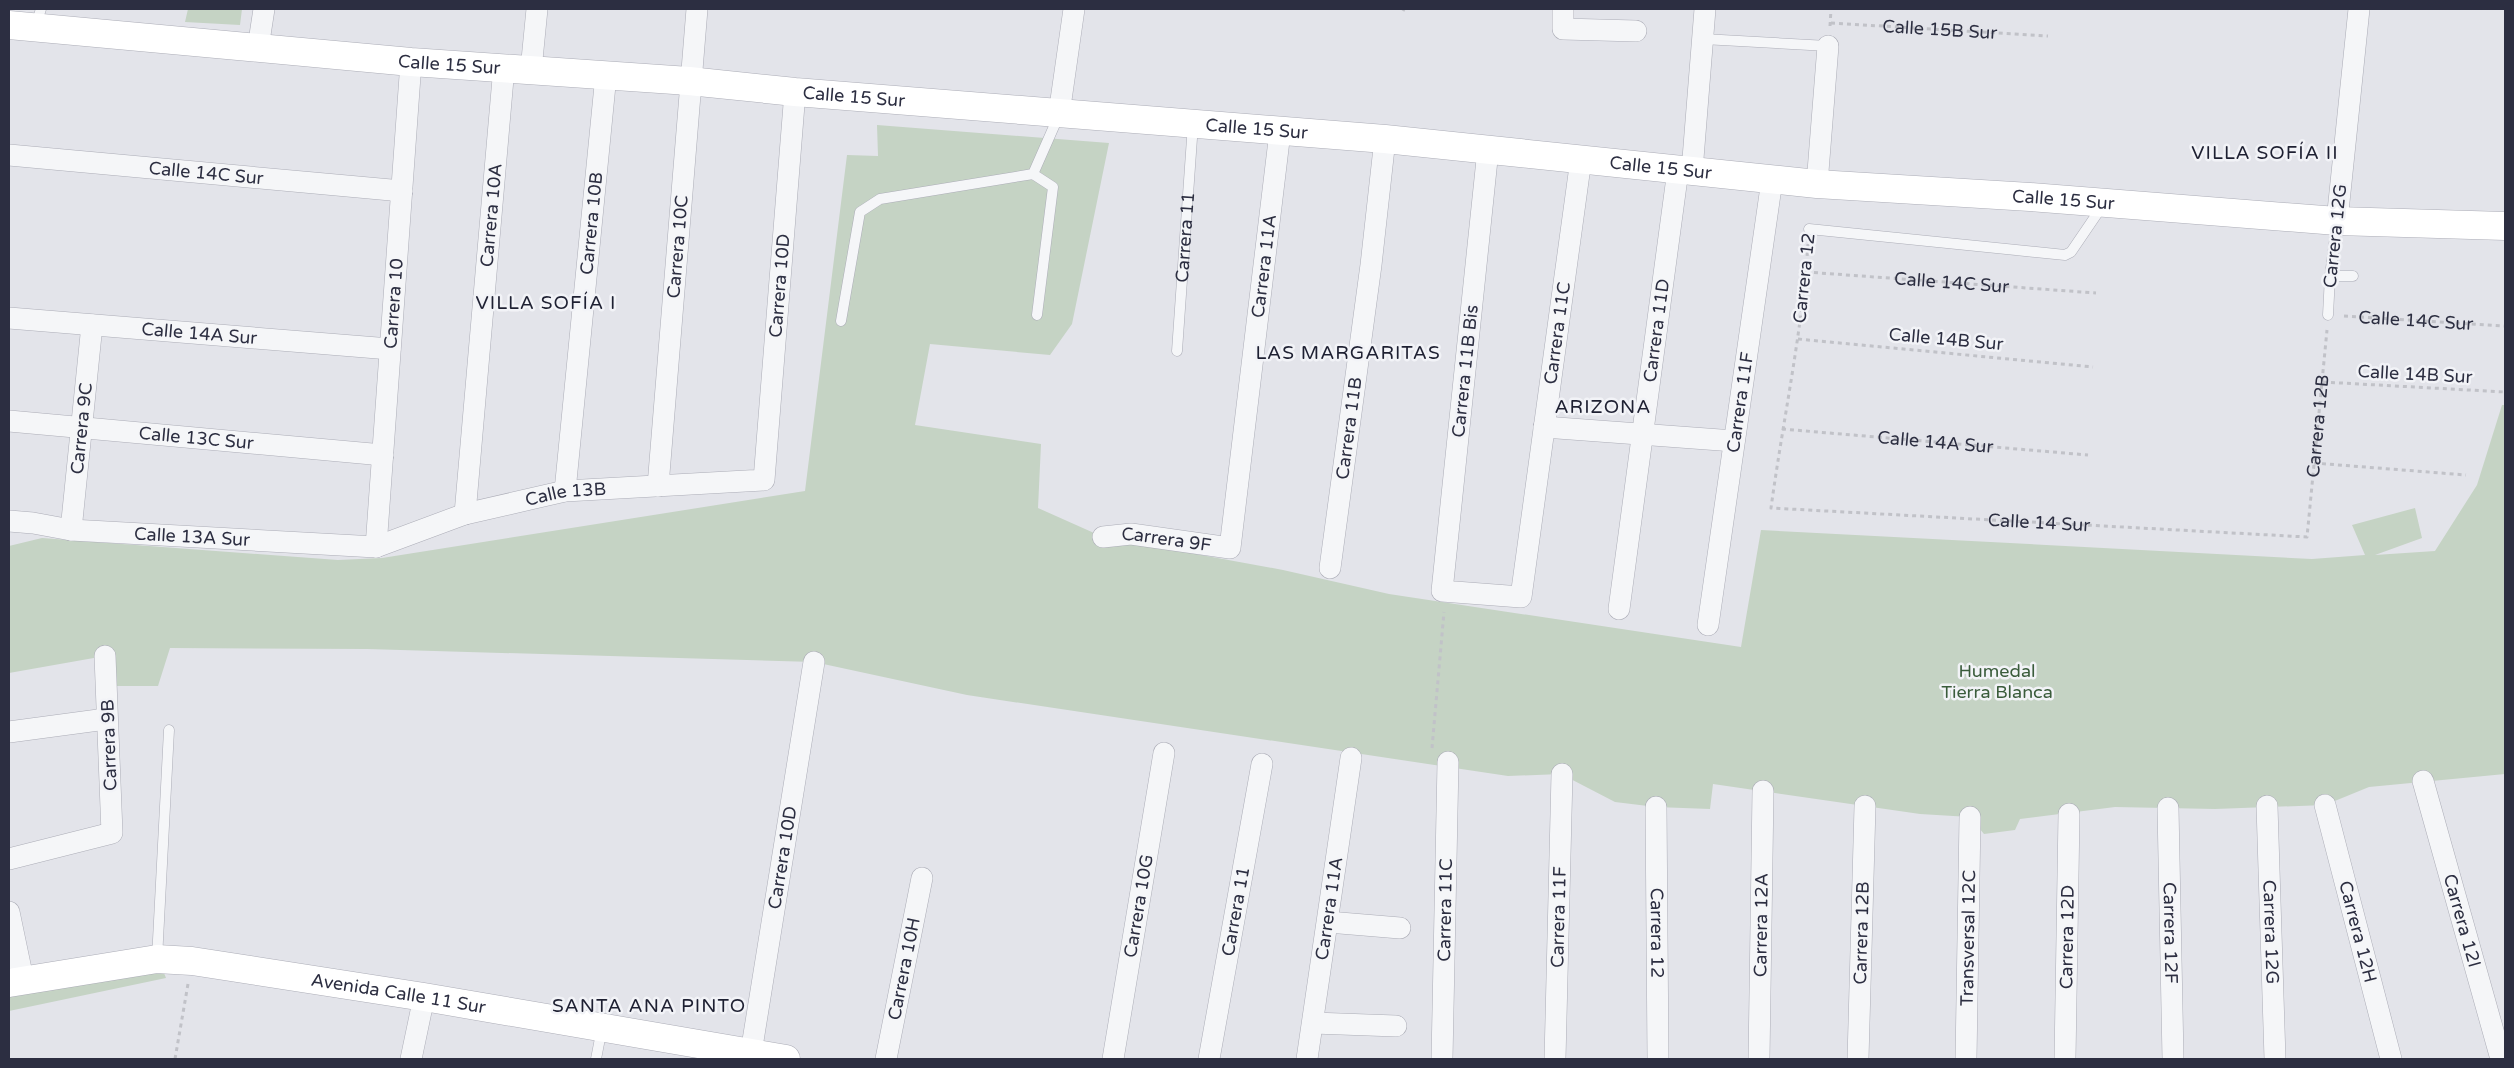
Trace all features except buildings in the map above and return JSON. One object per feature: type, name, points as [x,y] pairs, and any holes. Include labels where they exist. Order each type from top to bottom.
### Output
[{"type":"street","points":[[258,48],[264,9]]},
{"type":"street","points":[[531,70],[537,9]]},
{"type":"street","name":"Carrera 10C","points":[[658,486],[689,81],[697,9]]},
{"type":"street","points":[[1059,114],[1074,9]]},
{"type":"street","name":"Carrera 11D","points":[[1619,609],[1642,434],[1685,171],[1703,39],[1705,9]]},
{"type":"street","name":"Carrera 12G","points":[[2337,220],[2359,9]]},
{"type":"street","points":[[1563,19],[1636,31]]},
{"type":"street","name":"Calle 15 Sur","points":[[28,20],[258,48],[411,62],[504,66],[531,70],[689,81],[795,92],[1059,114],[1385,139],[1816,184],[2030,197],[2337,220],[2505,226]]},
{"type":"street","points":[[1816,184],[1828,46]]},
{"type":"street","name":"Carrera 10","points":[[376,547],[411,62]]},
{"type":"street","name":"Carrera 10A","points":[[465,514],[504,66]]},
{"type":"street","name":"Carrera 10B","points":[[565,491],[606,75]]},
{"type":"street","name":"Carrera 10D","points":[[764,480],[795,92]]},
{"type":"street","name":"Carrera 11A","points":[[1230,548],[1280,132]]},
{"type":"street","name":"Carrera 11B","points":[[1330,568],[1371,265],[1385,139]]},
{"type":"street","name":"Carrera 11B Bis","points":[[1443,601],[1488,150]]},
{"type":"street","name":"Calle 14C Sur","points":[[9,155],[402,191]]},
{"type":"street","name":"Carrera 11C","points":[[1443,601],[1521,597],[1581,159]]},
{"type":"street","name":"Carrera 11F","points":[[1708,625],[1772,180]]},
{"type":"street","name":"Calle 14A Sur","points":[[9,318],[390,349]]},
{"type":"street","name":"Carrera 9C","points":[[71,530],[92,325]]},
{"type":"street","name":"Calle 13C Sur","points":[[9,421],[383,455]]},
{"type":"street","points":[[1544,427],[1734,441]]},
{"type":"street","name":"Calle 13B","points":[[376,547],[465,514],[565,491],[764,480]]},
{"type":"street","name":"Calle 13A Sur","points":[[9,521],[71,530],[376,547]]},
{"type":"street","points":[[9,530],[33,523]]},
{"type":"street","name":"Carrera 9F","points":[[1103,537],[1131,534],[1230,548]]},
{"type":"street","name":"Carrera 9B","points":[[9,859],[112,833],[105,656]]},
{"type":"street","name":"Carrera 10D","points":[[769,1057],[814,662]]},
{"type":"street","points":[[9,732],[106,719]]},
{"type":"street","name":"Carrera 10G","points":[[1113,1059],[1164,753]]},
{"type":"street","name":"Carrera 11C","points":[[1440,755],[1442,1059]]},
{"type":"street","name":"Carrera 11A","points":[[1307,1059],[1351,758]]},
{"type":"street","name":"Carrera 11","points":[[1209,1059],[1262,764]]},
{"type":"street","name":"Carrera 11F","points":[[1555,1059],[1562,774]]},
{"type":"street","name":"Carrera 12I","points":[[2423,781],[2500,1059]]},
{"type":"street","name":"Carrera 12A","points":[[1759,1059],[1763,791]]},
{"type":"street","name":"Carrera 12H","points":[[2325,805],[2391,1059]]},
{"type":"street","name":"Carrera 12B","points":[[1858,1059],[1865,806]]},
{"type":"street","name":"Carrera 12G","points":[[2267,806],[2275,1059]]},
{"type":"street","name":"Carrera 12","points":[[1656,807],[1658,1059]]},
{"type":"street","name":"Carrera 12F","points":[[2168,808],[2173,1059]]},
{"type":"street","name":"Carrera 12D","points":[[2065,1059],[2069,814]]},
{"type":"street","name":"Transversal 12C","points":[[1966,1059],[1970,817]]},
{"type":"street","name":"Carrera 10H","points":[[886,1059],[922,878]]},
{"type":"street","points":[[9,912],[16,981]]},
{"type":"street","points":[[1328,922],[1400,928]]},
{"type":"street","name":"Avenida Calle 11 Sur","points":[[16,981],[156,959],[192,961],[424,997],[769,1057]]},
{"type":"street","points":[[411,1059],[424,997]]},
{"type":"street","points":[[1313,1023],[1396,1026]]},
{"type":"lane","points":[[1703,39],[1828,46]]},
{"type":"lane","points":[[1033,174],[1059,114]]},
{"type":"lane","name":"Carrera 11","points":[[1177,351],[1193,123]]},
{"type":"lane","points":[[841,321],[860,212],[880,199],[1033,174],[1053,187],[1037,315]]},
{"type":"lane","points":[[1809,229],[2066,255],[2071,252],[2104,204]]},
{"type":"lane","name":"Carrera 12G","points":[[2328,315],[2330,276],[2337,220]]},
{"type":"lane","points":[[2330,276],[2353,276]]},
{"type":"lane","points":[[156,959],[169,730]]},
{"type":"lane","points":[[596,1059],[602,1027]]},
{"type":"path","name":"Calle 15B Sur","points":[[1830,23],[2048,36]]},
{"type":"path","name":"Carrera 12","points":[[1771,508],[1782,429],[1798,339],[1809,229]]},
{"type":"path","name":"Calle 14C Sur","points":[[1806,272],[2096,293]]},
{"type":"path","name":"Calle 14C Sur","points":[[2328,315],[2505,326]]},
{"type":"path","name":"Carrera 12B","points":[[2307,537],[2328,315]]},
{"type":"path","name":"Calle 14B Sur","points":[[1798,339],[2093,367]]},
{"type":"path","name":"Calle 14B Sur","points":[[2323,382],[2505,392]]},
{"type":"path","name":"Calle 14A Sur","points":[[1782,429],[2088,455]]},
{"type":"path","points":[[2314,463],[2466,474]]},
{"type":"path","name":"Calle 14 Sur","points":[[1771,508],[2307,537]]},
{"type":"path","points":[[1440,755],[1443,601]]},
{"type":"path","points":[[174,1059],[192,961]]},
{"type":"green space","points":[[188,9],[242,9],[240,25],[185,22]]},
{"type":"green space","name":"Humedal Tierra Blanca","points":[[877,125],[1109,143],[1072,324],[1050,355],[930,344],[915,425],[1041,444],[1038,508],[1103,537],[1283,570],[1389,594],[1741,647],[1761,530],[2312,559],[2365,555],[2352,525],[2415,508],[2422,538],[2375,555],[2435,551],[2477,485],[2502,405],[2505,405],[2505,774],[2369,787],[2325,805],[2215,809],[2115,807],[2020,819],[2015,830],[1984,834],[1970,817],[1920,814],[1713,784],[1710,809],[1656,807],[1615,802],[1561,774],[1508,776],[967,695],[814,662],[367,649],[170,648],[158,686],[107,686],[105,656],[9,673],[9,546],[42,538],[338,560],[382,558],[805,491],[847,155],[878,156]]},
{"type":"green space","points":[[162,968],[166,978],[9,1011],[9,996]]},
{"type":"district","name":"VILLA SOFÍA II","points":[[2265,153]]},
{"type":"district","name":"VILLA SOFÍA I","points":[[546,303]]},
{"type":"district","name":"LAS MARGARITAS","points":[[1348,353]]},
{"type":"district","name":"ARIZONA","points":[[1603,407]]},
{"type":"district","name":"SANTA ANA PINTO","points":[[649,1006]]}]
